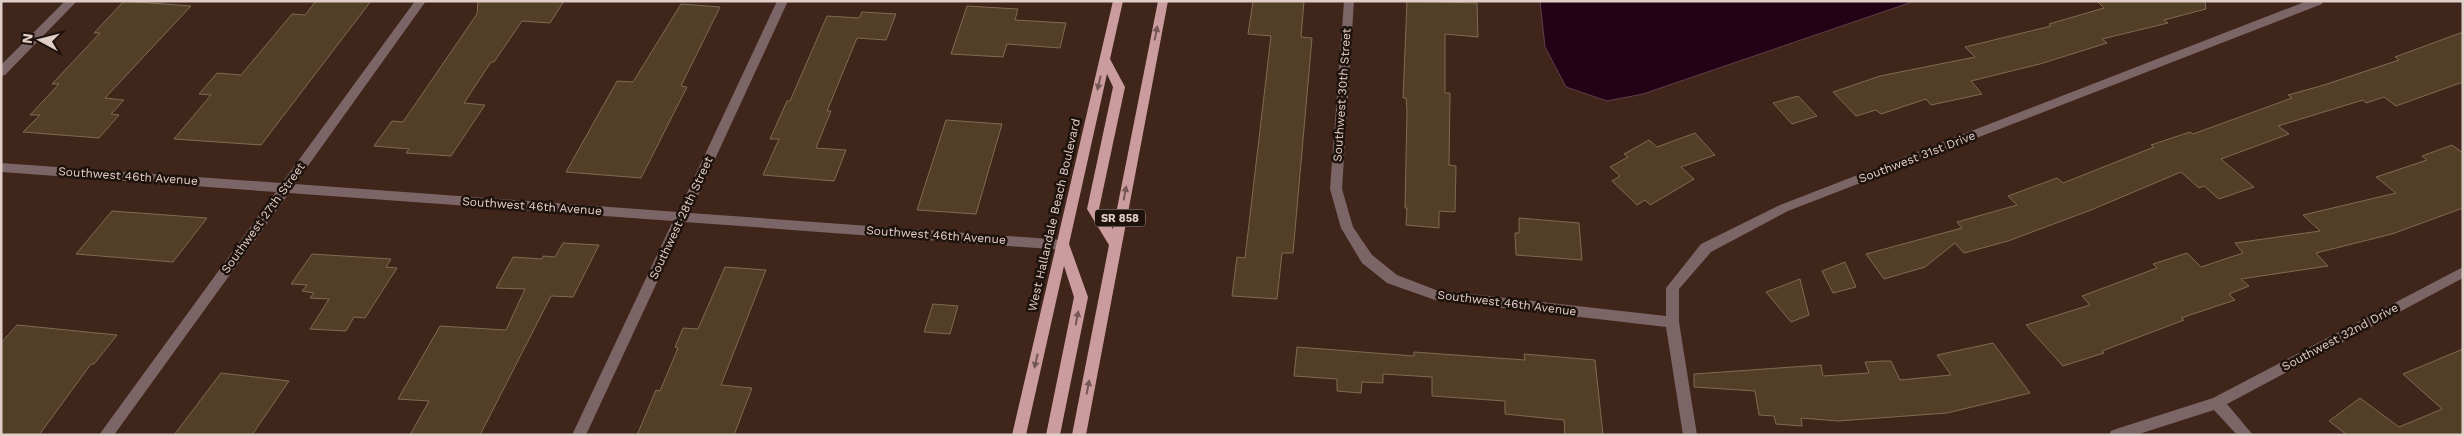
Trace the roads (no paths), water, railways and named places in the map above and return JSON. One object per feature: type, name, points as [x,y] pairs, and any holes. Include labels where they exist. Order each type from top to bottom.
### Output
[{"type":"main road","name":"West Hallandale Beach Boulevard","points":[[1019,435],[1118,1]]},
{"type":"main road","name":"SR 858","points":[[1079,435],[1163,1]]},
{"type":"main road","points":[[1105,59],[1119,87],[1093,209],[1115,243]]},
{"type":"main road","points":[[1053,435],[1081,297],[1063,245]]},
{"type":"street","points":[[1,72],[72,1]]},
{"type":"street","name":"Southwest 27th Street","points":[[106,435],[421,1]]},
{"type":"street","name":"Southwest 28th Street","points":[[579,435],[783,1]]},
{"type":"street","name":"Southwest 30th Street","points":[[1336,189],[1349,1]]},
{"type":"street","name":"Southwest 31st Drive","points":[[1690,435],[1672,322],[1672,288],[1706,248],[1784,208],[2318,1]]},
{"type":"street","name":"Southwest 46th Avenue","points":[[1,167],[1063,245]]},
{"type":"street","name":"Southwest 46th Avenue","points":[[1336,189],[1347,228],[1367,259],[1392,279],[1435,296],[1672,322]]},
{"type":"street","name":"Southwest 32nd Drive","points":[[2116,435],[2217,403],[2463,272]]},
{"type":"street","points":[[2217,403],[2246,435]]}]
